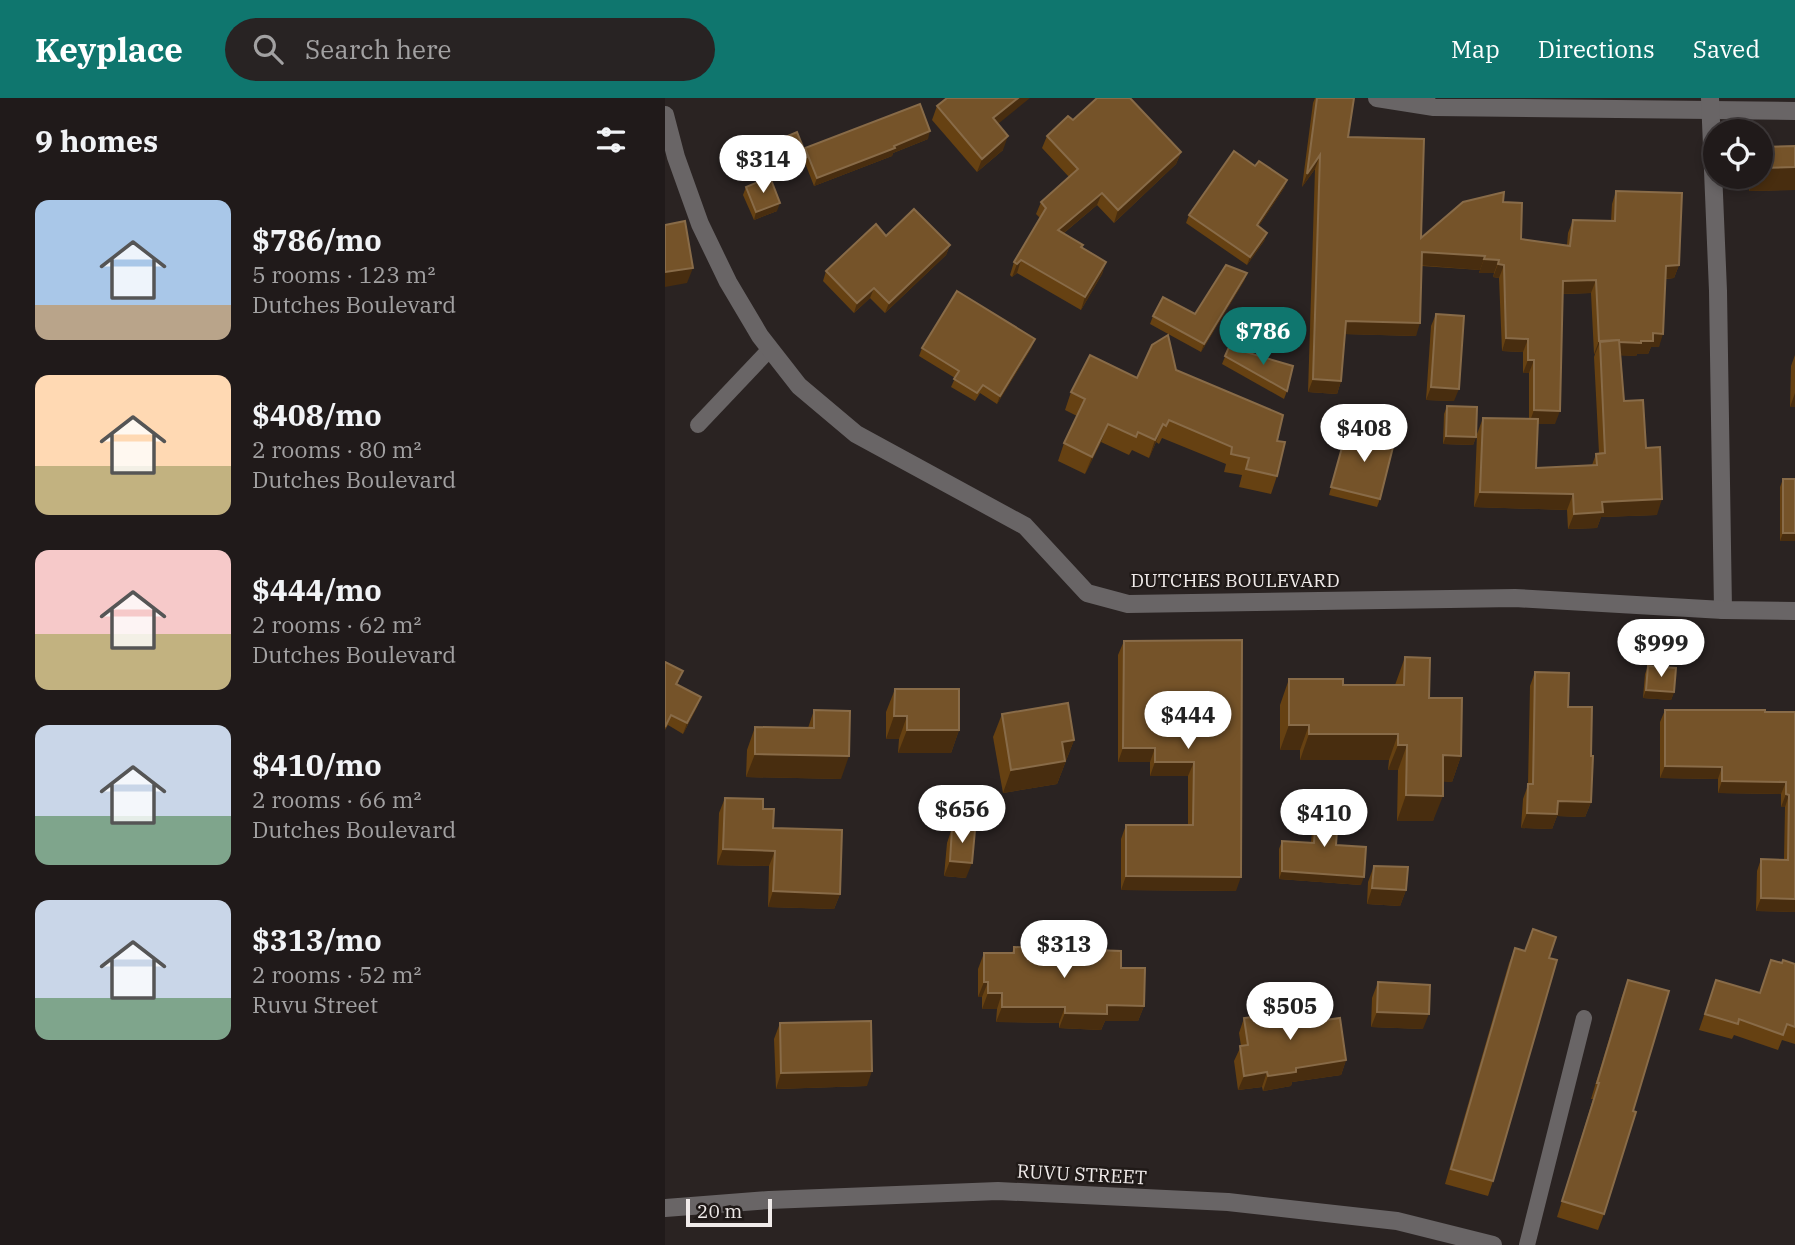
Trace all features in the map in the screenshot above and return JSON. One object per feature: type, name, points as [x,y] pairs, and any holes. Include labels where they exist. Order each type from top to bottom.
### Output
[{"type":"street","points":[[1377,98],[1432,102],[1711,104],[1795,111]]},
{"type":"street","points":[[1711,104],[1718,291],[1723,610]]},
{"type":"street","name":"DUTCHES BOULEVARD","points":[[665,115],[676,157],[700,224],[728,282],[760,336],[799,386],[856,434],[1025,526],[1087,593],[1128,604],[1515,598],[1723,610],[1795,611]]},
{"type":"street","name":"RUVU STREET","points":[[665,1208],[769,1200],[1012,1191],[1228,1202],[1397,1221],[1493,1245]]},
{"type":"lane","points":[[698,425],[770,349]]},
{"type":"lane","points":[[1527,1245],[1584,1018]]},
{"type":"building","points":[[947,98],[1018,98],[993,118],[1008,136],[982,159],[937,106]]},
{"type":"building","points":[[1097,98],[1130,98],[1181,152],[1118,210],[1102,193],[1058,230],[1106,262],[1085,297],[1021,260],[1017,264],[1014,262],[1046,208],[1041,202],[1078,169],[1047,136],[1068,116],[1073,120]]},
{"type":"building","points":[[1317,98],[1354,98],[1348,137],[1424,139],[1421,238],[1463,202],[1504,192],[1503,202],[1522,203],[1521,239],[1570,246],[1573,220],[1615,221],[1616,191],[1682,193],[1679,265],[1666,266],[1663,334],[1653,333],[1653,341],[1641,343],[1599,341],[1596,280],[1563,281],[1560,411],[1534,410],[1534,360],[1528,360],[1528,339],[1506,338],[1504,265],[1498,264],[1499,260],[1484,259],[1485,256],[1422,252],[1420,323],[1346,321],[1341,381],[1313,379],[1320,155],[1307,174]]},
{"type":"building","points":[[920,104],[930,131],[894,146],[895,148],[817,178],[805,148]]},
{"type":"building","points":[[797,132],[807,157],[779,168],[769,144]]},
{"type":"building","points":[[1795,146],[1795,167],[1773,168],[1773,147]]},
{"type":"building","points":[[1234,151],[1255,166],[1259,161],[1287,180],[1257,225],[1267,233],[1250,257],[1189,215]]},
{"type":"building","points":[[770,177],[780,203],[756,212],[746,187]]},
{"type":"building","points":[[914,209],[950,245],[889,303],[874,288],[857,303],[826,271],[876,224],[886,236]]},
{"type":"building","points":[[685,221],[693,268],[665,272],[665,225]]},
{"type":"building","points":[[1226,265],[1247,273],[1204,344],[1153,316],[1163,297],[1195,314]]},
{"type":"building","points":[[957,291],[1035,339],[1000,396],[983,385],[977,393],[954,379],[959,371],[922,348]]},
{"type":"building","points":[[1436,314],[1464,316],[1459,389],[1431,387]]},
{"type":"building","points":[[1168,335],[1176,370],[1283,415],[1277,441],[1285,442],[1277,476],[1246,469],[1249,458],[1231,454],[1232,447],[1169,420],[1166,426],[1163,424],[1155,440],[1138,432],[1136,437],[1108,424],[1092,457],[1064,443],[1085,399],[1071,392],[1090,355],[1137,378],[1152,345]]},
{"type":"building","points":[[1619,340],[1624,401],[1643,400],[1646,448],[1660,447],[1662,499],[1602,502],[1603,512],[1574,514],[1573,494],[1480,492],[1483,418],[1538,419],[1536,468],[1597,465],[1596,454],[1605,453],[1600,342]]},
{"type":"building","points":[[1229,347],[1293,366],[1287,391],[1225,356]]},
{"type":"building","points":[[1447,406],[1477,407],[1476,437],[1446,436]]},
{"type":"building","points":[[1353,428],[1395,439],[1380,499],[1331,487],[1343,444],[1349,445]]},
{"type":"building","points":[[1783,479],[1795,479],[1795,533],[1783,533]]},
{"type":"building","points":[[1242,640],[1241,877],[1126,876],[1126,825],[1193,825],[1194,762],[1155,762],[1155,748],[1123,748],[1124,641]]},
{"type":"building","points":[[1405,657],[1430,658],[1429,698],[1462,698],[1461,756],[1443,755],[1443,796],[1406,795],[1407,745],[1398,745],[1398,734],[1309,734],[1309,725],[1289,725],[1289,679],[1343,679],[1343,685],[1404,685]]},
{"type":"building","points":[[665,662],[683,671],[676,684],[701,697],[687,723],[671,715],[665,727]]},
{"type":"building","points":[[1648,666],[1676,668],[1674,692],[1646,690]]},
{"type":"building","points":[[1535,672],[1569,673],[1568,707],[1592,707],[1591,802],[1558,801],[1557,814],[1527,813],[1528,784],[1533,784]]},
{"type":"building","points":[[895,689],[959,689],[959,730],[907,730],[907,716],[894,716]]},
{"type":"building","points":[[1068,703],[1074,740],[1062,742],[1065,761],[1011,770],[1002,714]]},
{"type":"building","points":[[814,710],[850,711],[849,756],[755,754],[755,727],[814,728]]},
{"type":"building","points":[[1665,710],[1795,712],[1795,899],[1761,898],[1761,859],[1788,860],[1789,795],[1786,794],[1786,782],[1722,781],[1722,767],[1665,766]]},
{"type":"building","points":[[725,798],[763,799],[763,809],[774,809],[773,828],[842,830],[840,894],[773,891],[775,851],[723,849]]},
{"type":"building","points":[[1317,800],[1339,802],[1336,845],[1366,847],[1364,877],[1282,871],[1282,841],[1314,843]]},
{"type":"building","points":[[952,828],[975,830],[972,863],[950,861]]},
{"type":"building","points":[[1374,866],[1408,867],[1406,890],[1372,888]]},
{"type":"building","points":[[1533,929],[1556,937],[1549,958],[1557,960],[1493,1181],[1451,1169],[1515,948],[1525,951]]},
{"type":"building","points":[[1014,947],[1121,951],[1121,968],[1145,968],[1144,1006],[1107,1005],[1107,1014],[1065,1013],[1065,1007],[1002,1007],[1002,993],[988,993],[988,982],[984,982],[984,953],[1014,953]]},
{"type":"building","points":[[1771,960],[1795,964],[1795,1027],[1787,1024],[1783,1035],[1739,1019],[1738,1024],[1705,1014],[1716,980],[1760,993]]},
{"type":"building","points":[[1628,980],[1669,991],[1633,1111],[1636,1112],[1604,1214],[1562,1201]]},
{"type":"building","points":[[1378,982],[1430,985],[1429,1014],[1377,1012]]},
{"type":"building","points":[[1309,1004],[1311,1022],[1340,1018],[1346,1060],[1296,1068],[1296,1072],[1268,1076],[1267,1072],[1244,1076],[1240,1046],[1248,1045],[1244,1018],[1260,1016],[1259,1011]]},
{"type":"building","points":[[871,1021],[872,1071],[781,1073],[780,1023]]}]
